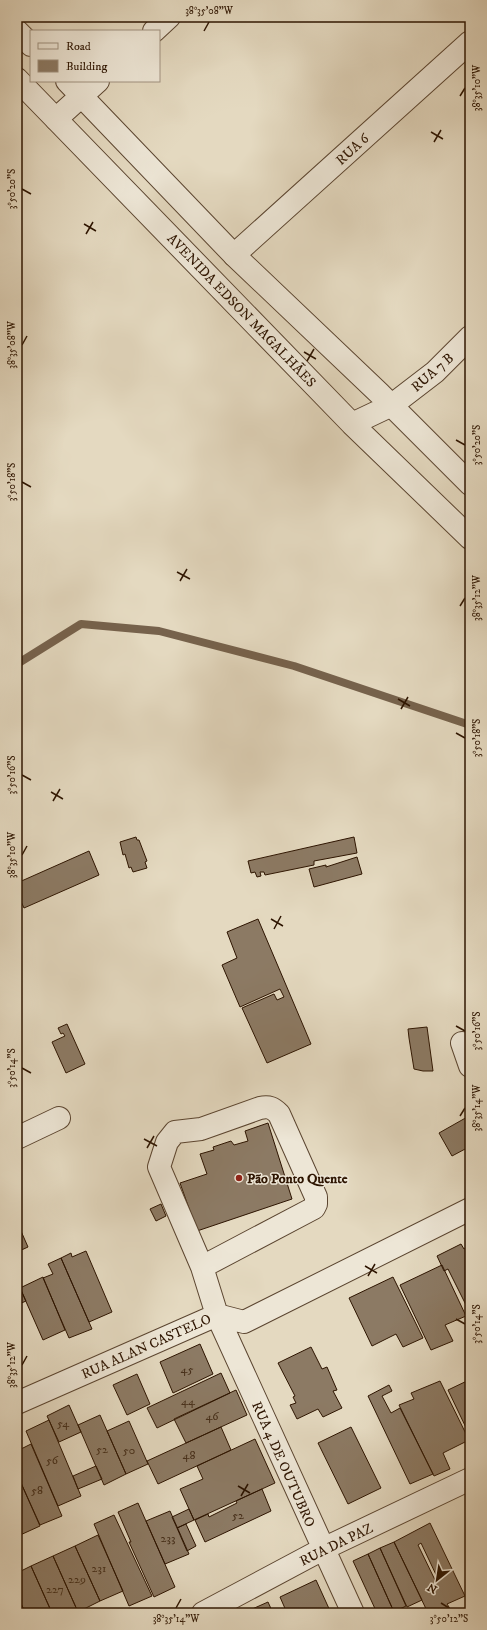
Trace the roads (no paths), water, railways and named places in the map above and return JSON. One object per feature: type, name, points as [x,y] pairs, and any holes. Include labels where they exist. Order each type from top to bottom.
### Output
[{"type":"street","points":[[155,30],[169,17]]},
{"type":"street","points":[[17,31],[30,44]]},
{"type":"street","name":"RUA 6","points":[[234,255],[470,42]]},
{"type":"street","name":"AVENIDA EDSON MAGALHÃES","points":[[17,79],[352,424],[470,538]]},
{"type":"street","points":[[56,119],[74,88],[95,82]]},
{"type":"street","points":[[74,88],[234,255],[392,405],[470,484]]},
{"type":"street","name":"RUA 7 B","points":[[352,424],[392,405],[435,372],[470,337]]},
{"type":"street","points":[[462,1043],[470,1066]]},
{"type":"street","name":"RUA 4 DE OUTUBRO","points":[[202,1267],[310,1210],[316,1204],[316,1197],[279,1114],[273,1108],[266,1106],[201,1130],[175,1132],[168,1142],[159,1167],[202,1267],[217,1315],[353,1613]]},
{"type":"street","points":[[17,1138],[59,1118]]},
{"type":"street","name":"RUA ALAN CASTELO","points":[[17,1403],[217,1315],[244,1322],[470,1209]]},
{"type":"street","name":"RUA DA PAZ","points":[[203,1613],[323,1550],[470,1479]]},
{"type":"waterway","points":[[17,664],[81,624],[159,631],[294,666],[470,725]]},
{"type":"place","name":"Pão Ponto Quente","points":[[239,1178]]}]
